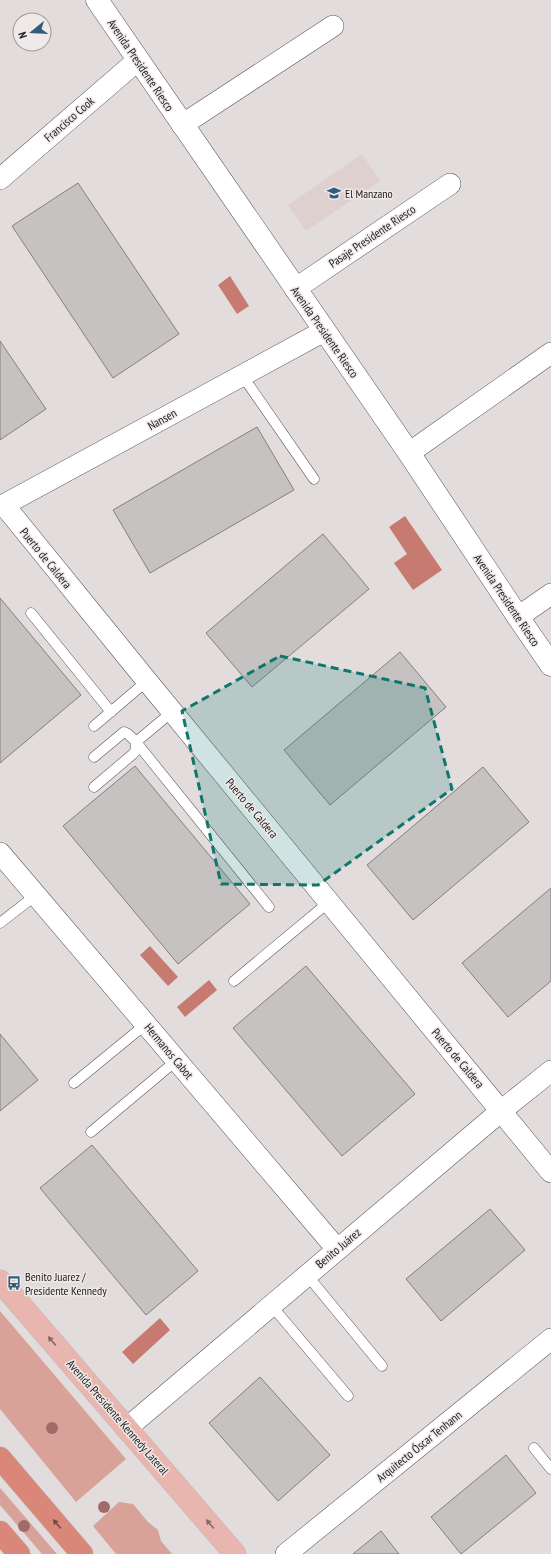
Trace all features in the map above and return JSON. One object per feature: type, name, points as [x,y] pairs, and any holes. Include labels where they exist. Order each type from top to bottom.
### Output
[{"type":"highway","points":[[0,1450],[27,1490]]},
{"type":"highway","points":[[0,1458],[82,1554]]},
{"type":"highway","points":[[0,1532],[19,1554]]},
{"type":"main road","name":"Avenida Presidente Riesco","points":[[97,0],[409,453],[551,665]]},
{"type":"main road","name":"Avenida Presidente Kennedy Lateral","points":[[0,1281],[235,1554]]},
{"type":"street","points":[[182,124],[333,26]]},
{"type":"street","name":"Francisco Cook","points":[[0,178],[138,60]]},
{"type":"street","name":"Pasaje Presidente Riesco","points":[[295,289],[450,184]]},
{"type":"street","name":"Nansen","points":[[2,506],[324,331]]},
{"type":"street","points":[[409,453],[551,353]]},
{"type":"street","name":"Puerto de Caldera","points":[[2,506],[551,1172]]},
{"type":"street","points":[[518,617],[551,594]]},
{"type":"street","name":"Hermanos Cabot","points":[[0,853],[337,1249]]},
{"type":"street","name":"Benito Juárez","points":[[127,1428],[501,1110],[551,1071]]},
{"type":"street","name":"Arquitecto Óscar Tenhann","points":[[286,1554],[551,1339]]},
{"type":"lane","points":[[242,375],[314,479]]},
{"type":"lane","points":[[32,613],[111,712]]},
{"type":"lane","points":[[94,726],[147,681]]},
{"type":"lane","points":[[136,742],[172,712]]},
{"type":"lane","points":[[94,757],[124,732],[128,734],[269,907]]},
{"type":"lane","points":[[94,787],[133,754],[136,750],[136,742]]},
{"type":"lane","points":[[0,923],[36,895]]},
{"type":"lane","points":[[234,981],[329,902]]},
{"type":"lane","points":[[74,1083],[146,1024]]},
{"type":"lane","points":[[92,1132],[177,1060]]},
{"type":"lane","points":[[307,1275],[382,1366]]},
{"type":"lane","points":[[271,1305],[348,1396]]},
{"type":"lane","points":[[534,1448],[551,1469]]},
{"type":"highlighted area","points":[[280,656],[425,688],[452,789],[318,885],[221,884],[182,711]]},
{"type":"shaded area","name":"El Manzano","points":[[362,154],[380,181],[306,231],[288,205]]},
{"type":"shaded area","points":[[230,276],[249,306],[237,314],[218,285]]},
{"type":"shaded area","points":[[405,516],[442,570],[413,590],[394,563],[407,554],[389,527]]},
{"type":"shaded area","points":[[150,946],[178,977],[168,986],[140,955]]},
{"type":"shaded area","points":[[209,980],[217,990],[185,1017],[177,1007]]},
{"type":"shaded area","points":[[0,1311],[126,1459],[76,1502],[0,1409]]},
{"type":"shaded area","points":[[160,1318],[170,1330],[133,1364],[122,1352]]},
{"type":"shaded area","points":[[0,1488],[57,1554],[42,1554],[0,1505]]},
{"type":"shaded area","points":[[119,1502],[133,1504],[148,1522],[158,1530],[161,1541],[172,1554],[116,1554],[93,1526]]},
{"type":"building","points":[[78,183],[179,334],[113,378],[12,226]]},
{"type":"building","points":[[0,341],[46,409],[0,440]]},
{"type":"building","points":[[257,427],[294,490],[150,573],[113,510]]},
{"type":"building","points":[[323,534],[369,589],[252,687],[206,633]]},
{"type":"building","points":[[0,598],[81,695],[0,763]]},
{"type":"building","points":[[400,652],[446,707],[330,805],[284,750]]},
{"type":"building","points":[[135,766],[250,904],[178,964],[63,826]]},
{"type":"building","points":[[483,767],[529,822],[413,920],[367,865]]},
{"type":"building","points":[[551,888],[551,981],[508,1017],[462,963]]},
{"type":"building","points":[[306,966],[415,1094],[342,1156],[233,1028]]},
{"type":"building","points":[[0,1034],[38,1080],[0,1111]]},
{"type":"building","points":[[92,1145],[198,1271],[146,1315],[40,1188]]},
{"type":"building","points":[[490,1209],[525,1250],[441,1321],[406,1279]]},
{"type":"building","points":[[260,1377],[330,1455],[278,1501],[209,1423]]},
{"type":"building","points":[[506,1455],[536,1493],[461,1554],[431,1517]]},
{"type":"building","points":[[381,1531],[399,1554],[353,1554]]},
{"type":"place","name":"El Manzano","points":[[334,193]]},
{"type":"place","name":"Benito Juarez / Presidente Kennedy","points":[[14,1283]]}]
